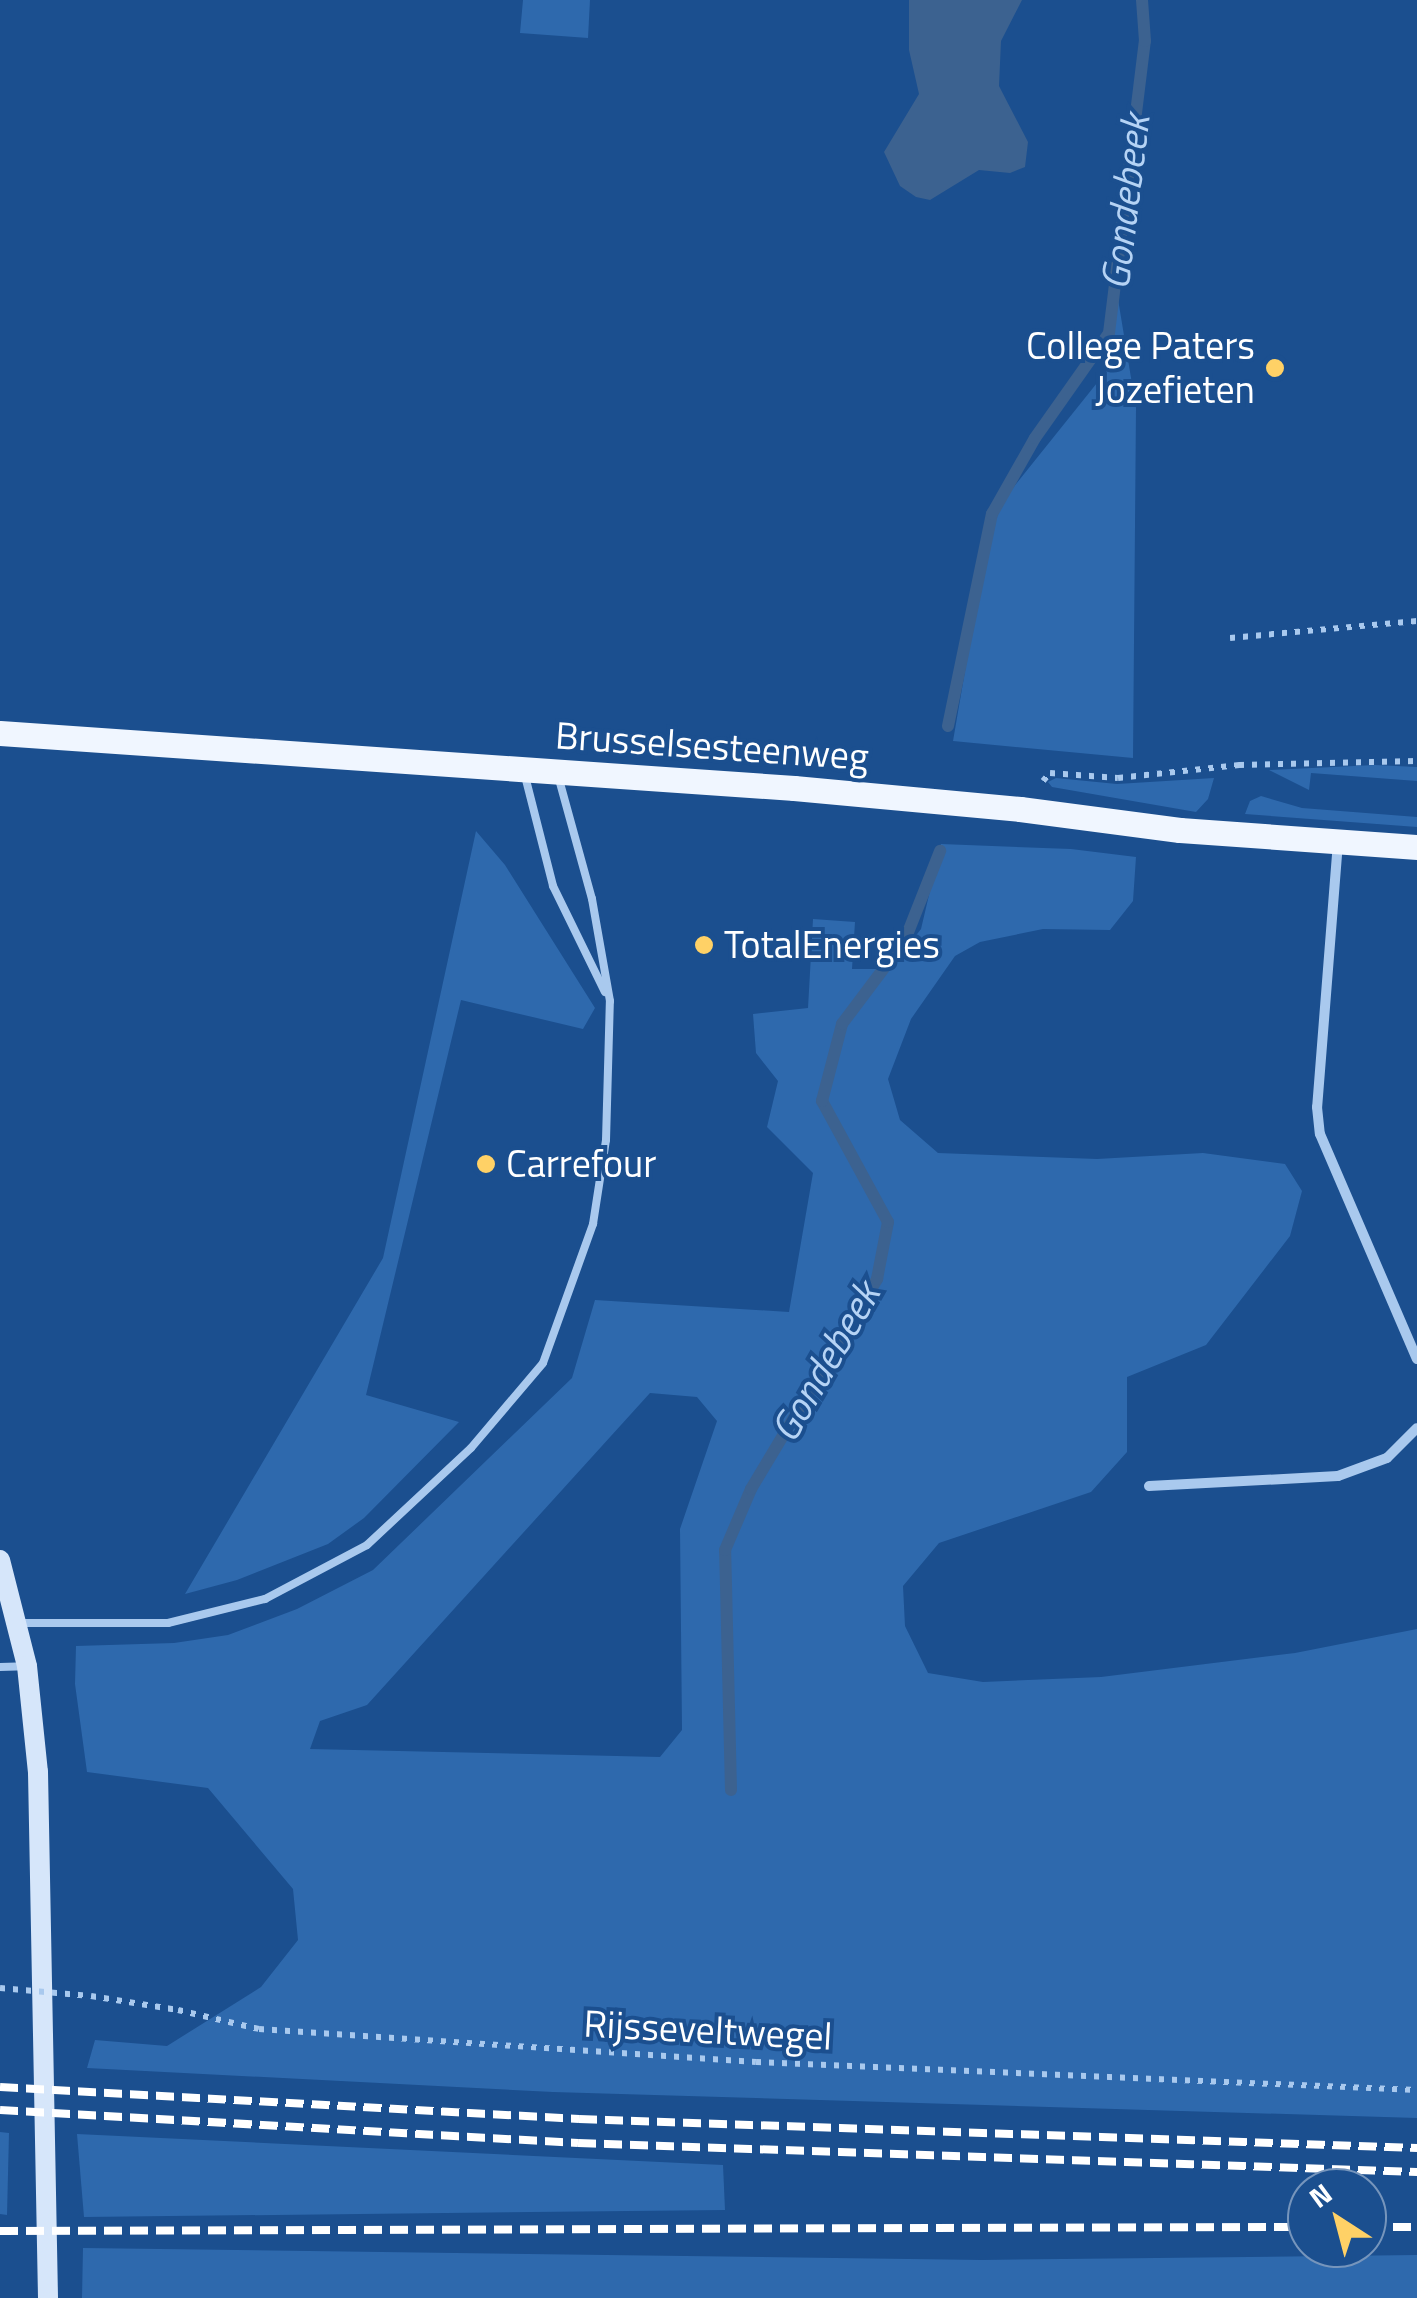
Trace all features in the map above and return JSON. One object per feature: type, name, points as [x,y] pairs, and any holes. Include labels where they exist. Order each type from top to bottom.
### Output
[{"type":"main road","name":"Brusselsesteenweg","points":[[0,733],[1020,808],[1180,830],[1417,847]]},
{"type":"main road","points":[[0,1560],[27,1666],[40,1798],[48,2298]]},
{"type":"street","points":[[1338,841],[1318,1107],[1320,1134],[1417,1359]]},
{"type":"street","points":[[1149,1486],[1338,1476],[1387,1458],[1417,1428]]},
{"type":"lane","points":[[523,770],[553,886],[610,1001]]},
{"type":"lane","points":[[16,1623],[168,1622],[265,1599],[367,1545],[471,1448],[543,1362],[592,1224],[606,1140],[610,1001],[592,899],[556,772]]},
{"type":"lane","points":[[0,1667],[27,1666]]},
{"type":"path","points":[[1230,638],[1417,621]]},
{"type":"path","points":[[1020,808],[1050,773],[1118,778],[1239,765],[1417,760]]},
{"type":"path","name":"Rijsseveltwegel","points":[[0,1988],[91,1996],[260,2029],[756,2062],[1417,2090]]},
{"type":"shaded area","points":[[523,0],[590,0],[588,38],[520,33]]},
{"type":"shaded area","points":[[909,0],[1022,0],[1001,41],[999,86],[1028,142],[1025,167],[1010,173],[979,170],[930,200],[916,197],[900,186],[884,152],[919,94],[909,50]]},
{"type":"shaded area","points":[[1117,293],[1136,408],[1133,758],[953,741],[992,514],[1113,363],[1111,322]]},
{"type":"shaded area","points":[[1417,767],[1417,781],[1311,773],[1309,790],[1269,770]]},
{"type":"shaded area","points":[[1056,778],[1117,784],[1214,778],[1208,799],[1196,812],[1052,787],[1048,782]]},
{"type":"shaded area","points":[[1261,796],[1302,808],[1417,817],[1417,827],[1245,814],[1250,801]]},
{"type":"shaded area","points":[[476,831],[505,865],[595,1008],[583,1029],[461,1000],[366,1395],[459,1422],[364,1518],[328,1544],[237,1580],[185,1594],[383,1258]]},
{"type":"shaded area","points":[[941,844],[1071,849],[1136,857],[1133,901],[1110,930],[1043,929],[980,942],[955,956],[911,1019],[888,1079],[900,1120],[938,1153],[1097,1159],[1203,1153],[1285,1164],[1302,1191],[1290,1236],[1206,1345],[1127,1377],[1127,1452],[1091,1492],[939,1543],[903,1586],[905,1626],[928,1673],[983,1682],[1101,1677],[1295,1653],[1417,1629],[1417,2118],[553,2092],[87,2068],[95,2040],[167,2046],[261,1987],[298,1940],[293,1889],[208,1788],[87,1772],[75,1684],[76,1646],[174,1643],[228,1635],[297,1609],[373,1570],[572,1378],[595,1300],[789,1312],[813,1173],[767,1127],[778,1081],[756,1053],[753,1014],[808,1008],[813,919],[855,922],[852,969],[890,969],[921,929]],"holes":[[[650,1393],[697,1397],[717,1421],[680,1529],[682,1730],[660,1757],[310,1749],[320,1721],[367,1705]]]},
{"type":"shaded area","points":[[0,2132],[9,2133],[7,2215],[0,2214]]},
{"type":"shaded area","points":[[77,2134],[723,2165],[725,2210],[84,2217]]},
{"type":"shaded area","points":[[83,2248],[982,2260],[1287,2256],[1287,2268],[1387,2268],[1387,2255],[1417,2255],[1417,2298],[82,2298]]},
{"type":"waterway","name":"Gondebeek","points":[[948,726],[992,514],[1035,438],[1109,333],[1145,41],[1142,0]]},
{"type":"waterway","name":"Gondebeek","points":[[731,1790],[725,1550],[751,1489],[877,1279],[888,1222],[822,1101],[842,1024],[905,940],[940,851]]},
{"type":"railway","points":[[0,2087],[579,2119],[1417,2148]]},
{"type":"railway","points":[[0,2110],[578,2143],[1417,2172]]},
{"type":"railway","points":[[0,2231],[1287,2227]]},
{"type":"railway","points":[[1387,2227],[1417,2227]]},
{"type":"place","name":"College Paters Jozefieten","points":[[1275,368]]},
{"type":"place","name":"TotalEnergies","points":[[704,945]]},
{"type":"place","name":"Carrefour","points":[[486,1164]]}]
